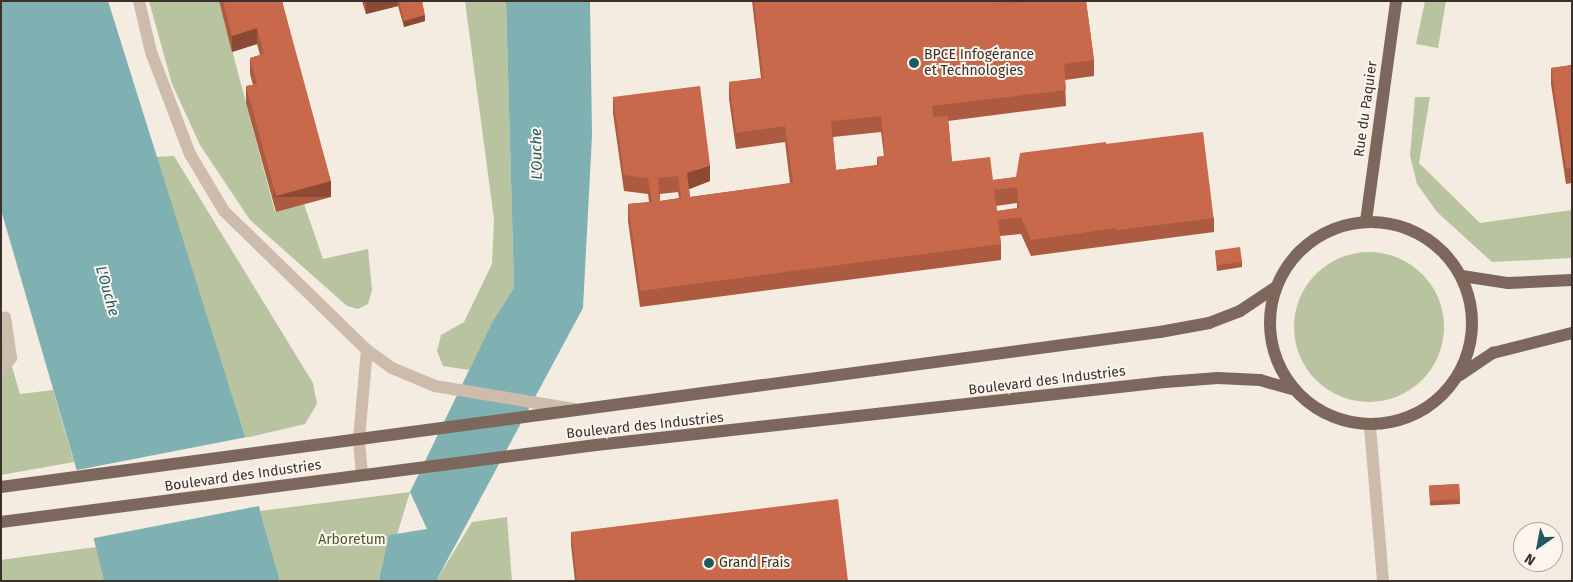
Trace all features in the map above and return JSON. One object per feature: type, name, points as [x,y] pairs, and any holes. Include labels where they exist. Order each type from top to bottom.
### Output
[{"type":"main road","name":"Rue du Paquier","points":[[1366,221],[1396,1]]},
{"type":"main road","points":[[1460,375],[1474,326],[1462,276],[1445,253],[1422,235],[1395,224],[1366,221],[1337,227],[1311,241],[1290,262],[1276,287],[1269,318],[1272,350],[1292,389],[1314,408],[1341,421],[1370,426],[1410,418],[1445,395],[1460,375],[1493,353],[1572,333]]},
{"type":"main road","points":[[1462,276],[1508,283],[1572,280]]},
{"type":"main road","name":"Boulevard des Industries","points":[[1,487],[256,455],[359,439],[1160,332],[1209,323],[1240,311],[1276,287]]},
{"type":"main road","name":"Boulevard des Industries","points":[[1,522],[513,457],[1218,378],[1260,380],[1292,389]]},
{"type":"street","points":[[139,1],[151,52],[190,154],[224,211],[367,350],[392,368],[435,386],[581,410]]},
{"type":"street","points":[[1,370],[11,358],[5,316]]},
{"type":"street","points":[[362,475],[359,439],[367,350]]},
{"type":"street","points":[[1370,426],[1383,581]]},
{"type":"green space","points":[[149,1],[219,1],[275,212],[304,204],[323,259],[368,249],[372,290],[368,304],[358,309],[347,306],[250,220],[200,145],[172,84]]},
{"type":"green space","points":[[465,1],[506,1],[514,288],[469,370],[443,366],[437,351],[441,335],[464,322],[492,264],[494,219]]},
{"type":"green space","points":[[1425,1],[1446,1],[1438,48],[1416,44]]},
{"type":"green space","points":[[1415,97],[1430,97],[1419,163],[1480,223],[1572,210],[1572,258],[1492,262],[1437,212],[1417,184],[1410,156]]},
{"type":"green space","points":[[174,156],[313,383],[317,404],[305,424],[245,438],[154,157]]},
{"type":"green space","points":[[1369,252],[1384,253],[1398,257],[1411,264],[1422,274],[1432,285],[1439,298],[1443,312],[1443,342],[1439,356],[1432,369],[1422,380],[1411,390],[1398,397],[1384,401],[1369,402],[1354,401],[1340,397],[1327,390],[1316,380],[1306,369],[1299,356],[1295,342],[1294,327],[1295,312],[1299,298],[1306,285],[1316,274],[1327,264],[1340,257],[1354,253]]},
{"type":"green space","points":[[1,329],[20,394],[53,390],[74,462],[1,475]]},
{"type":"green space","name":"Arboretum","points":[[410,492],[383,581],[280,581],[260,511]]},
{"type":"green space","points":[[507,517],[512,581],[436,581],[472,522]]},
{"type":"green space","points":[[96,547],[104,581],[1,581],[1,560]]},
{"type":"water","name":"L'Ouche","points":[[1,1],[108,1],[251,456],[260,511],[280,581],[104,581],[79,478],[1,210]]},
{"type":"water","name":"L'Ouche","points":[[506,1],[590,1],[592,136],[583,308],[436,581],[379,581],[389,535],[427,529],[410,492],[493,321],[514,288]]},
{"type":"pier","points":[[247,437],[260,506],[87,539],[73,471]]},
{"type":"building","points":[[223,1],[282,1],[331,181],[276,196],[246,86],[257,84],[250,58],[264,54],[257,28],[232,36]]},
{"type":"building","points":[[399,1],[422,1],[425,15],[404,21]]},
{"type":"building","points":[[754,1],[994,1],[995,6],[1023,1],[1086,1],[1094,60],[1064,64],[1066,90],[932,106],[939,163],[990,157],[993,180],[1016,177],[1020,153],[1106,142],[1117,228],[1031,240],[1021,217],[998,220],[1001,244],[640,291],[628,204],[652,202],[648,178],[624,175],[613,97],[700,86],[710,165],[687,173],[690,197],[793,183],[785,126],[736,133],[729,82],[763,78]],"holes":[[[881,116],[885,156],[877,157],[879,165],[836,170],[831,121]],[[678,176],[681,198],[660,201],[658,178]],[[1017,187],[1019,208],[997,211],[994,190]]]},
{"type":"building","points":[[996,1],[1022,1],[995,6],[994,2]]},
{"type":"building","points":[[1572,65],[1572,167],[1566,168],[1551,68]]},
{"type":"building","points":[[948,116],[952,162],[939,163],[933,117]]},
{"type":"building","points":[[1203,132],[1214,218],[1116,230],[1106,144]]},
{"type":"building","points":[[1240,247],[1242,262],[1217,265],[1215,250]]},
{"type":"building","points":[[1459,484],[1460,499],[1430,501],[1429,486]]},
{"type":"building","name":"Grand Frais","points":[[838,499],[848,581],[577,581],[571,532]]},
{"type":"place","name":"BPCE Infogérance et Technologies","points":[[914,63]]},
{"type":"place","name":"Grand Frais","points":[[709,563]]}]
